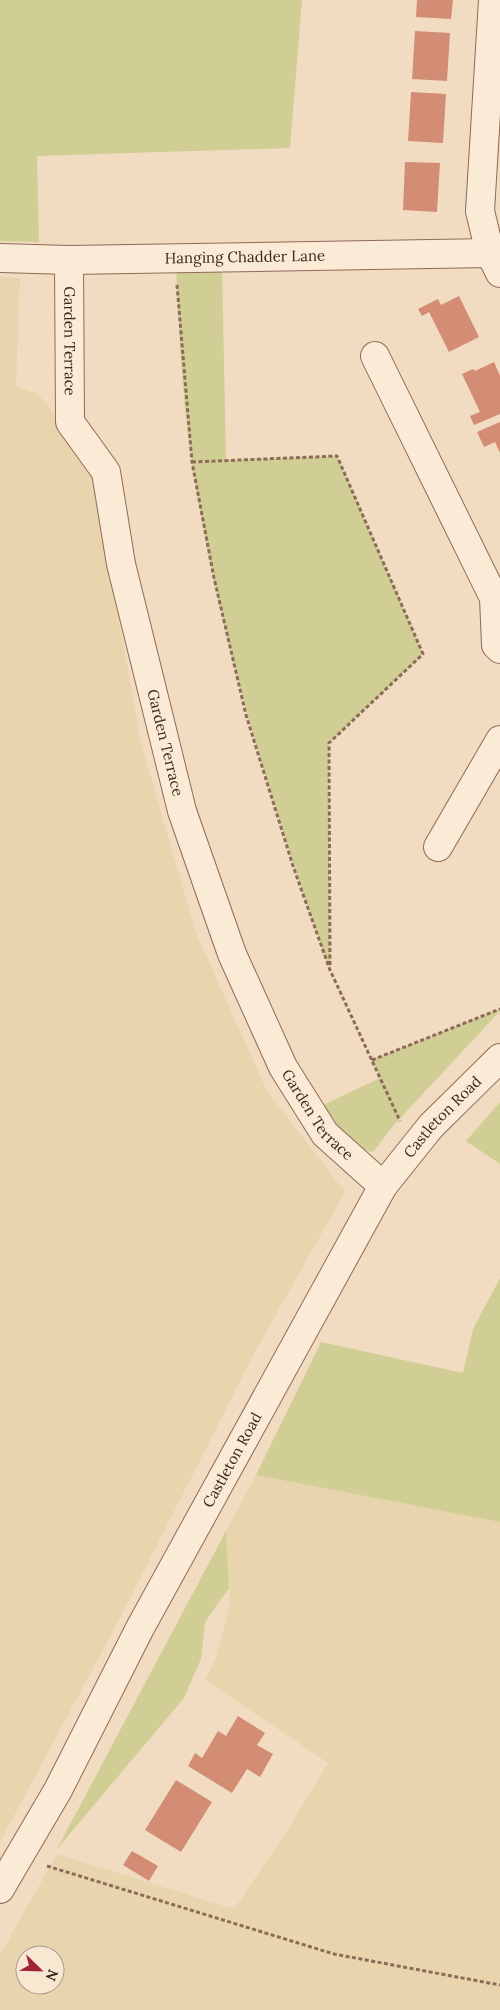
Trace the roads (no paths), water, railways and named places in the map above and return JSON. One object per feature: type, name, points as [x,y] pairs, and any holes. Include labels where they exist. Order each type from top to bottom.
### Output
[{"type":"street","points":[[493,0],[480,211],[495,263]]},
{"type":"street","name":"Hanging Chadder Lane","points":[[0,258],[69,260],[174,258],[495,263]]},
{"type":"street","name":"Garden Terrace","points":[[69,260],[70,422],[106,472],[121,564],[182,811],[232,954],[283,1068],[325,1134],[383,1186]]},
{"type":"street","points":[[375,356],[494,598],[496,645],[500,650]]},
{"type":"street","points":[[438,848],[500,740]]},
{"type":"street","name":"Castleton Road","points":[[0,1889],[58,1790],[140,1628],[383,1186],[431,1126],[500,1058]]}]
